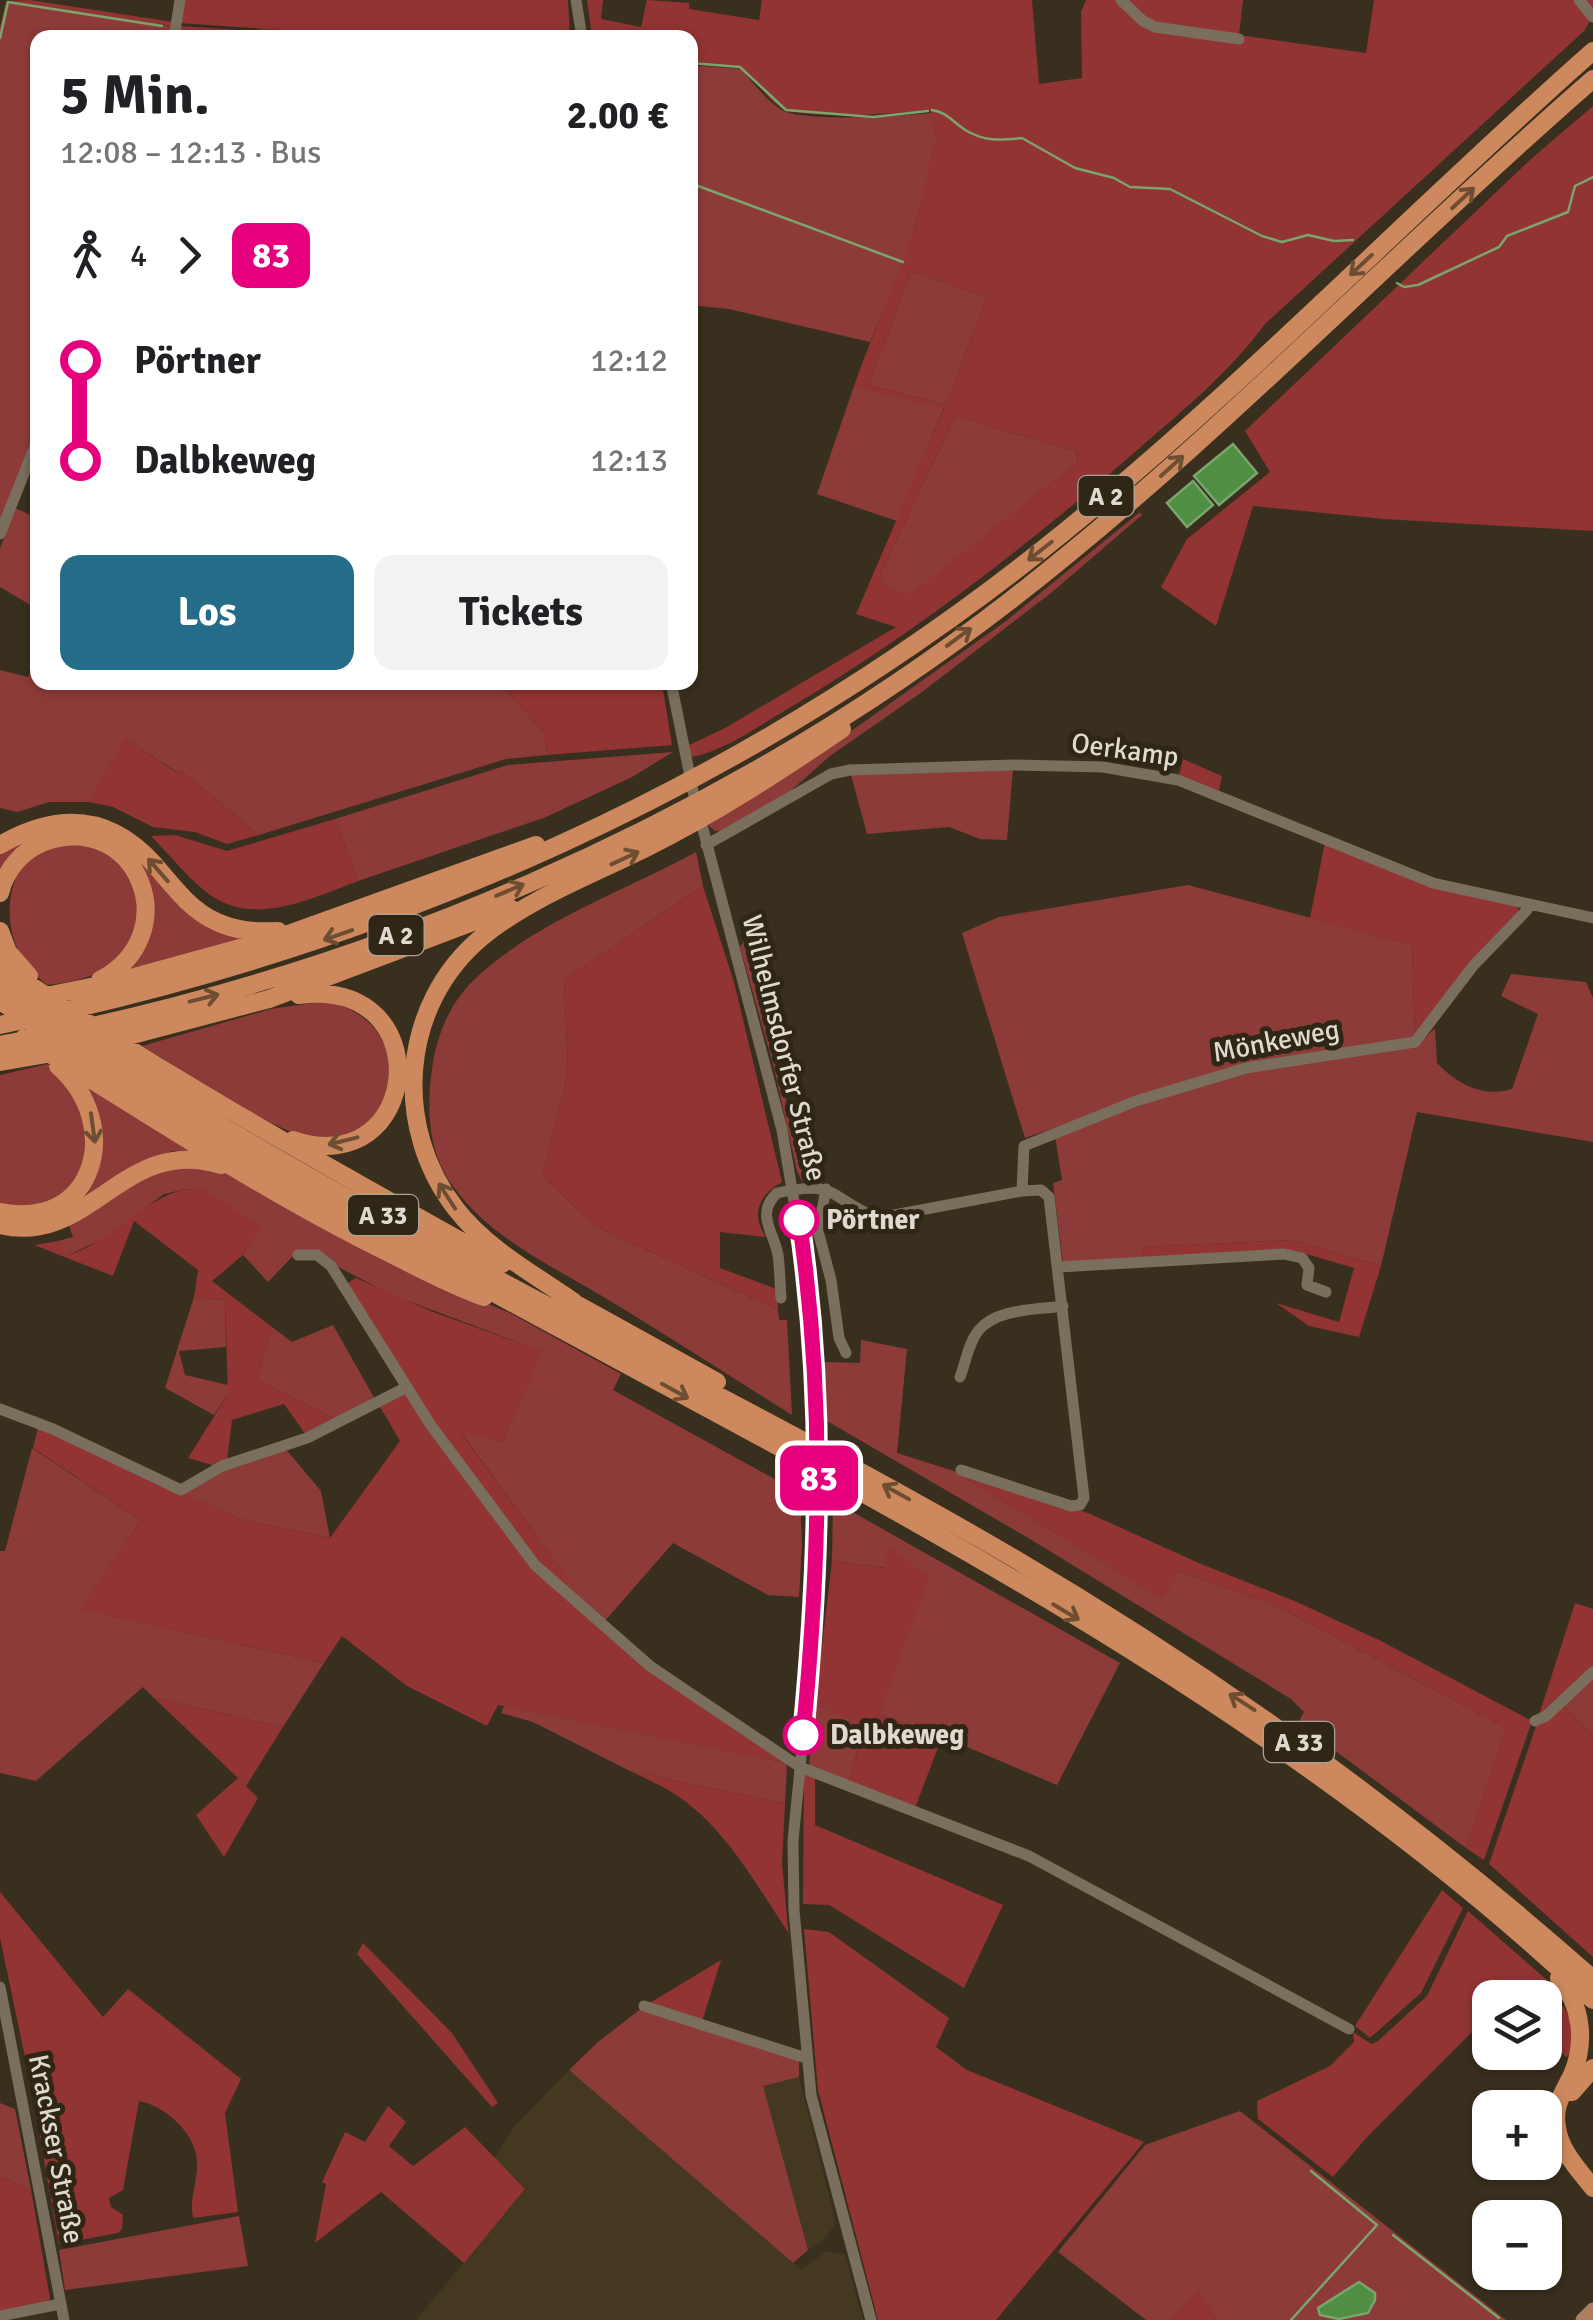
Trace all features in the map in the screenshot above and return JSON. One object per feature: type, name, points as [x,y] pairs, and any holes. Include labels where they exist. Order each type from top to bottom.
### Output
[{"type":"highway","name":"A 2","points":[[9,1037],[76,1001],[214,974],[438,898],[590,832],[711,770],[827,702],[907,649],[1063,533],[1268,351],[1592,50]]},
{"type":"highway","name":"A 2","points":[[9,1037],[109,1022],[220,994],[366,947],[674,823],[719,798],[1008,602],[1143,492],[1593,80]]},
{"type":"highway","points":[[0,845],[46,824],[75,822],[100,826],[126,839],[188,902],[215,922],[258,932],[303,927]]},
{"type":"highway","points":[[574,1302],[485,1239],[457,1210],[427,1161],[417,1129],[412,1092],[415,1049],[449,972],[483,936],[674,823]]},
{"type":"highway","points":[[0,1003],[76,1001],[507,855],[590,832]]},
{"type":"highway","points":[[0,893],[6,875],[24,854],[60,838],[94,839],[110,846],[133,866],[147,907],[143,934],[118,969],[76,1001]]},
{"type":"highway","points":[[9,1037],[131,1036],[269,1000],[454,932],[570,884]]},
{"type":"highway","points":[[0,931],[18,966],[265,1129],[706,1375],[778,1426]]},
{"type":"highway","points":[[0,965],[76,1001]]},
{"type":"highway","name":"A 33","points":[[0,984],[103,1052],[315,1178],[778,1426],[1061,1587],[1268,1720],[1470,1872],[1593,1979]]},
{"type":"highway","points":[[265,1129],[306,1144],[351,1141],[383,1118],[400,1075],[387,1030],[356,1002],[324,994],[269,1000]]},
{"type":"highway","name":"A 33","points":[[0,1003],[307,1190],[890,1508],[1116,1642],[1341,1792],[1436,1864],[1593,2000]]},
{"type":"highway","points":[[0,1065],[9,1037]]},
{"type":"highway","points":[[9,1037],[250,1177],[428,1274],[559,1327]]},
{"type":"highway","points":[[0,1212],[34,1214],[60,1204],[81,1185],[96,1144],[92,1114],[76,1086],[48,1056],[9,1037]]},
{"type":"highway","points":[[0,1226],[31,1228],[66,1219],[128,1176],[170,1160],[214,1163],[250,1177]]},
{"type":"highway","points":[[1538,1949],[1566,1986],[1580,2022],[1577,2060],[1561,2094],[1556,2125],[1571,2160],[1593,2188]]},
{"type":"highway","points":[[1593,2068],[1577,2083],[1567,2116],[1572,2140],[1593,2169]]},
{"type":"main road","points":[[1583,2320],[1593,2310]]},
{"type":"street","points":[[175,30],[180,0]]},
{"type":"street","points":[[576,0],[581,30]]},
{"type":"street","points":[[1120,0],[1155,27],[1239,39]]},
{"type":"street","points":[[1578,0],[1593,17]]},
{"type":"street","points":[[0,534],[30,458]]},
{"type":"street","name":"Wilhelmsdorfer Straße","points":[[674,690],[706,845],[765,1058],[794,1189],[809,1291],[820,1498],[792,1869],[811,2095],[871,2320]]},
{"type":"street","name":"Oerkamp","points":[[706,845],[831,774],[850,770],[1103,767],[1178,780],[1433,883],[1593,918]]},
{"type":"street","name":"Mönkeweg","points":[[1022,1191],[1024,1146],[1096,1116],[1246,1068],[1415,1042],[1473,966],[1528,904]]},
{"type":"street","points":[[781,1298],[778,1257],[766,1222],[766,1209],[777,1193],[812,1186],[826,1188],[878,1218],[1042,1190],[1049,1197],[1059,1267],[1084,1498],[1080,1505],[1071,1506],[961,1470]]},
{"type":"street","points":[[826,1188],[818,1232],[831,1280],[839,1338],[846,1353]]},
{"type":"street","points":[[298,1254],[316,1256],[331,1266],[406,1388],[535,1566],[650,1666],[800,1767],[1030,1856],[1349,2028]]},
{"type":"street","points":[[1059,1267],[1284,1254],[1302,1258],[1309,1268],[1307,1285],[1326,1292]]},
{"type":"street","points":[[960,1378],[971,1344],[986,1324],[1010,1313],[1064,1306]]},
{"type":"street","points":[[0,1409],[54,1429],[180,1490],[222,1466],[307,1438],[406,1388]]},
{"type":"street","points":[[1535,1722],[1593,1672]]},
{"type":"street","name":"Krackser Straße","points":[[0,1986],[64,2320]]},
{"type":"street","points":[[644,2006],[806,2058]]},
{"type":"street","points":[[0,2316],[60,2304]]},
{"type":"shaded area","points":[[30,0],[173,22],[173,27],[6,1]]},
{"type":"shaded area","points":[[183,0],[568,0],[570,30],[280,30],[179,23]]},
{"type":"shaded area","points":[[587,0],[603,0],[601,19],[641,27],[647,0],[689,3],[689,9],[759,20],[762,0],[1032,0],[1039,84],[1082,78],[1081,12],[1086,0],[1116,0],[1152,24],[1128,0],[1243,0],[1239,35],[1366,53],[1374,0],[1593,0],[1593,16],[1584,31],[1265,324],[1204,391],[1094,487],[1010,556],[878,652],[740,738],[691,757],[689,745],[725,728],[896,627],[856,614],[944,409],[854,386],[920,207],[932,145],[937,145],[930,110],[852,115],[791,111],[775,103],[741,67],[698,64],[698,30],[591,30]],"holes":[[[911,271],[987,297],[946,405],[869,385]],[[955,416],[1076,451],[1078,462],[912,593],[900,593],[883,583],[881,573]]]},
{"type":"shaded area","points":[[6,1],[173,27],[30,30],[30,443],[0,522],[0,27]]},
{"type":"shaded area","points":[[179,26],[242,30],[178,30]]},
{"type":"shaded area","points":[[698,66],[741,69],[769,100],[791,113],[853,117],[931,113],[937,145],[926,188],[904,263],[870,342],[729,309],[698,306]]},
{"type":"shaded area","points":[[1593,106],[1593,531],[1384,519],[1253,506],[1216,626],[1161,587],[1187,539],[1270,472],[1245,431],[1531,159]]},
{"type":"shaded area","points":[[911,271],[987,297],[946,405],[869,385]]},
{"type":"shaded area","points":[[854,386],[944,408],[897,521],[817,494]]},
{"type":"shaded area","points":[[955,416],[1076,451],[1078,462],[912,594],[900,593],[883,583],[881,573]]},
{"type":"shaded area","points":[[1233,444],[1257,473],[1219,505],[1194,476]]},
{"type":"shaded area","points":[[1193,481],[1213,505],[1187,527],[1167,503]]},
{"type":"shaded area","points":[[15,508],[30,515],[30,605],[0,587],[0,548]]},
{"type":"shaded area","points":[[1140,512],[1142,515],[1051,593],[922,692],[830,756],[787,794],[721,831],[707,824],[788,776],[1006,621]]},
{"type":"shaded area","points":[[0,670],[28,677],[30,673],[30,690],[505,690],[545,733],[547,755],[506,759],[259,835],[179,769],[178,773],[126,739],[89,802],[49,802],[17,812],[0,808]]},
{"type":"shaded area","points":[[505,690],[663,690],[672,745],[547,755],[545,733]]},
{"type":"shaded area","points":[[125,738],[177,773],[178,768],[259,835],[227,844],[195,832],[153,827],[113,807],[89,802]]},
{"type":"shaded area","points":[[673,752],[632,777],[546,817],[358,881],[335,819],[508,765]]},
{"type":"shaded area","points":[[1183,759],[1222,776],[1219,791],[1179,775]]},
{"type":"shaded area","points":[[1013,769],[1007,840],[980,839],[949,827],[867,834],[851,775]]},
{"type":"shaded area","points":[[335,819],[358,881],[301,902],[261,909],[241,908],[205,891],[151,836],[175,835],[227,851]]},
{"type":"shaded area","points":[[57,827],[108,835],[139,857],[179,903],[198,918],[253,940],[131,970],[152,921],[151,886],[139,863],[119,846],[95,835],[69,832],[42,836],[19,850],[0,873],[0,851],[42,830]]},
{"type":"shaded area","points":[[76,841],[116,857],[140,895],[135,931],[129,948],[111,966],[73,981],[47,985],[34,974],[16,946],[10,899],[20,868],[28,857],[39,850]]},
{"type":"shaded area","points":[[1325,842],[1517,906],[1519,911],[1415,1037],[1412,945],[1310,918]]},
{"type":"shaded area","points":[[696,852],[703,886],[564,980],[568,1071],[543,1176],[595,1226],[778,1310],[779,1320],[787,1320],[792,1415],[506,1237],[468,1205],[445,1173],[434,1147],[430,1091],[436,1048],[451,1009],[468,986],[502,956],[555,922]]},
{"type":"shaded area","points":[[1188,885],[1412,945],[1415,1037],[1246,1065],[1025,1138],[962,933],[999,917]]},
{"type":"shaded area","points":[[703,886],[734,982],[782,1182],[759,1206],[759,1221],[766,1237],[720,1232],[720,1268],[777,1289],[778,1310],[595,1226],[543,1176],[568,1071],[564,980]]},
{"type":"shaded area","points":[[744,941],[808,1182],[802,1181],[797,1171],[774,1068],[740,947]]},
{"type":"shaded area","points":[[1511,974],[1586,982],[1593,998],[1593,1142],[1417,1112],[1381,1266],[1292,1240],[1143,1247],[1142,1257],[1063,1263],[1053,1183],[1062,1180],[1055,1136],[1246,1072],[1425,1038],[1435,1028],[1437,1063],[1453,1077],[1481,1090],[1512,1089],[1538,1014],[1501,996]]},
{"type":"shaded area","points":[[326,1001],[358,1014],[378,1033],[388,1057],[389,1081],[382,1104],[367,1124],[345,1136],[318,1139],[279,1126],[142,1046],[271,1009]]},
{"type":"shaded area","points":[[48,1064],[70,1086],[83,1110],[88,1135],[85,1159],[75,1180],[57,1196],[32,1205],[0,1206],[0,1075]]},
{"type":"shaded area","points":[[76,1077],[198,1152],[173,1151],[147,1159],[79,1205],[40,1217],[95,1170]]},
{"type":"shaded area","points":[[161,1167],[217,1169],[232,1175],[444,1286],[510,1313],[621,1374],[613,1390],[800,1493],[799,1597],[768,1595],[673,1543],[604,1622],[563,1586],[568,1579],[460,1431],[503,1442],[541,1351],[392,1295],[340,1268],[322,1253],[295,1254],[268,1282],[243,1255],[260,1227],[206,1191],[186,1189],[164,1194],[105,1238],[64,1257],[58,1241],[73,1237],[68,1223]]},
{"type":"shaded area","points":[[186,1189],[207,1191],[261,1227],[243,1255],[212,1281],[272,1327],[257,1380],[338,1420],[306,1435],[284,1404],[232,1420],[227,1461],[216,1466],[188,1458],[228,1394],[225,1300],[194,1297],[198,1270],[134,1221],[113,1276],[34,1245],[58,1241],[64,1256],[81,1250],[154,1202]]},
{"type":"shaded area","points":[[1292,1240],[1381,1266],[1359,1337],[1309,1326],[1276,1303],[1339,1322],[1354,1268],[1296,1251],[1142,1257],[1142,1247]]},
{"type":"shaded area","points":[[356,1278],[433,1312],[542,1351],[503,1442],[461,1433],[569,1580],[563,1586],[538,1565],[435,1425],[346,1284]]},
{"type":"shaded area","points":[[194,1297],[225,1300],[226,1347],[179,1351],[185,1375],[228,1385],[228,1394],[214,1415],[165,1388]]},
{"type":"shaded area","points":[[333,1325],[376,1401],[338,1420],[257,1380],[272,1327],[292,1342]]},
{"type":"shaded area","points":[[861,1340],[907,1349],[897,1453],[954,1471],[1162,1598],[1179,1571],[1277,1606],[1506,1728],[1466,1848],[1298,1723],[1304,1712],[1291,1699],[1030,1539],[827,1421],[824,1362],[860,1363]]},
{"type":"shaded area","points":[[405,1391],[532,1568],[648,1669],[787,1763],[498,1705],[487,1726],[407,1686],[342,1636],[324,1663],[80,1609],[141,1520],[33,1448],[38,1427],[240,1519],[330,1538],[400,1441],[379,1405]]},
{"type":"shaded area","points":[[284,1447],[321,1491],[330,1538],[240,1519],[184,1494],[219,1471]]},
{"type":"shaded area","points":[[32,1448],[141,1520],[81,1609],[324,1663],[283,1727],[154,1698],[143,1687],[36,1781],[0,1773],[0,1551],[5,1551]]},
{"type":"shaded area","points":[[954,1471],[1088,1513],[1297,1602],[1379,1640],[1532,1721],[1484,1860],[1466,1848],[1506,1728],[1277,1606],[1179,1571],[1163,1599]]},
{"type":"shaded area","points":[[833,1501],[1120,1663],[1057,1785],[946,1738],[879,1715],[889,1547],[886,1568],[832,1561]]},
{"type":"shaded area","points":[[888,1547],[929,1577],[879,1715],[942,1737],[915,1808],[849,1782],[865,1725],[815,1705],[832,1561],[885,1568]]},
{"type":"shaded area","points":[[1575,1603],[1593,1609],[1593,1667],[1538,1718]]},
{"type":"shaded area","points":[[1593,1678],[1593,1735],[1563,1706]]},
{"type":"shaded area","points":[[154,1698],[283,1727],[246,1786],[258,1798],[224,1857],[196,1815],[238,1778]]},
{"type":"shaded area","points":[[815,1705],[865,1724],[849,1782],[809,1766]]},
{"type":"shaded area","points":[[504,1706],[787,1763],[785,1804],[630,1771],[533,1722],[501,1713]]},
{"type":"shaded area","points":[[1563,1706],[1593,1735],[1593,1957],[1489,1864],[1537,1723]]},
{"type":"shaded area","points":[[630,1771],[785,1804],[782,1863],[789,1939],[752,1877],[712,1825],[673,1793]]},
{"type":"shaded area","points":[[804,1773],[815,1777],[815,1825],[1003,1905],[964,1988],[829,1905],[803,1904]]},
{"type":"shaded area","points":[[1442,1890],[1463,1908],[1421,1993],[1370,2038],[1355,2026]]},
{"type":"shaded area","points":[[0,1892],[103,2017],[128,1989],[241,2079],[225,2113],[238,2212],[193,2218],[197,2162],[191,2141],[169,2115],[139,2101],[123,2190],[109,2198],[111,2207],[123,2215],[122,2229],[59,2244],[0,1938]]},
{"type":"shaded area","points":[[1468,1911],[1547,1980],[1472,1980],[1472,2032],[1367,2137],[1333,2177],[1258,2119],[1257,2101],[1330,2066],[1354,2042],[1348,2029],[1372,2044],[1427,1996]]},
{"type":"shaded area","points":[[804,1929],[829,1932],[949,2018],[936,2047],[967,2070],[1144,2142],[996,2320],[878,2320],[818,2090]]},
{"type":"shaded area","points":[[363,1943],[452,2033],[498,2103],[492,2107],[357,1954]]},
{"type":"shaded area","points":[[721,1960],[702,2022],[648,2004]]},
{"type":"shaded area","points":[[1562,2004],[1572,2021],[1571,2053],[1566,2057],[1562,2053]]},
{"type":"shaded area","points":[[642,2008],[799,2058],[799,2077],[763,2086],[808,2250],[793,2263],[569,2070]]},
{"type":"shaded area","points":[[569,2070],[801,2270],[826,2251],[845,2254],[863,2320],[416,2320],[525,2189],[494,2159],[513,2128]]},
{"type":"shaded area","points":[[799,2077],[836,2223],[824,2240],[808,2250],[762,2086]]},
{"type":"shaded area","points":[[0,2103],[15,2109],[31,2190],[0,2177]]},
{"type":"shaded area","points":[[388,2106],[406,2122],[389,2146],[413,2166],[465,2127],[525,2189],[464,2263],[381,2192],[315,2243],[326,2184],[322,2182],[345,2132],[365,2142]]},
{"type":"shaded area","points":[[1240,2111],[1506,2320],[1216,2320],[1199,2291],[1171,2320],[1146,2320],[1058,2252],[1145,2145]]},
{"type":"shaded area","points":[[0,2177],[31,2190],[50,2298],[49,2302],[0,2312]]},
{"type":"shaded area","points":[[239,2216],[248,2266],[65,2290],[59,2250]]},
{"type":"shaded area","points":[[1359,2282],[1375,2293],[1368,2313],[1339,2319],[1320,2315],[1318,2308]]},
{"type":"shaded area","points":[[1199,2290],[1216,2320],[1171,2320]]},
{"type":"waterway","points":[[0,38],[8,2],[162,26]]},
{"type":"waterway","points":[[698,64],[740,67],[786,110],[873,117],[928,111]]},
{"type":"waterway","points":[[932,110],[974,135],[1022,138],[1075,168],[1114,178],[1130,187],[1170,189],[1262,236],[1282,242],[1308,235],[1334,241],[1353,240]]},
{"type":"waterway","points":[[1397,283],[1404,287],[1418,285],[1499,247],[1507,236],[1568,212],[1575,186],[1593,177]]},
{"type":"waterway","points":[[698,186],[903,262]]},
{"type":"waterway","points":[[1291,2320],[1377,2225],[1311,2171]]},
{"type":"waterway","points":[[1393,2235],[1499,2318]]},
{"type":"bus line","name":"83","points":[[799,1220],[809,1291],[820,1498],[803,1735]]},
{"type":"place","name":"Pörtner","points":[[799,1220]]},
{"type":"place","name":"Dalbkeweg","points":[[803,1735]]}]
